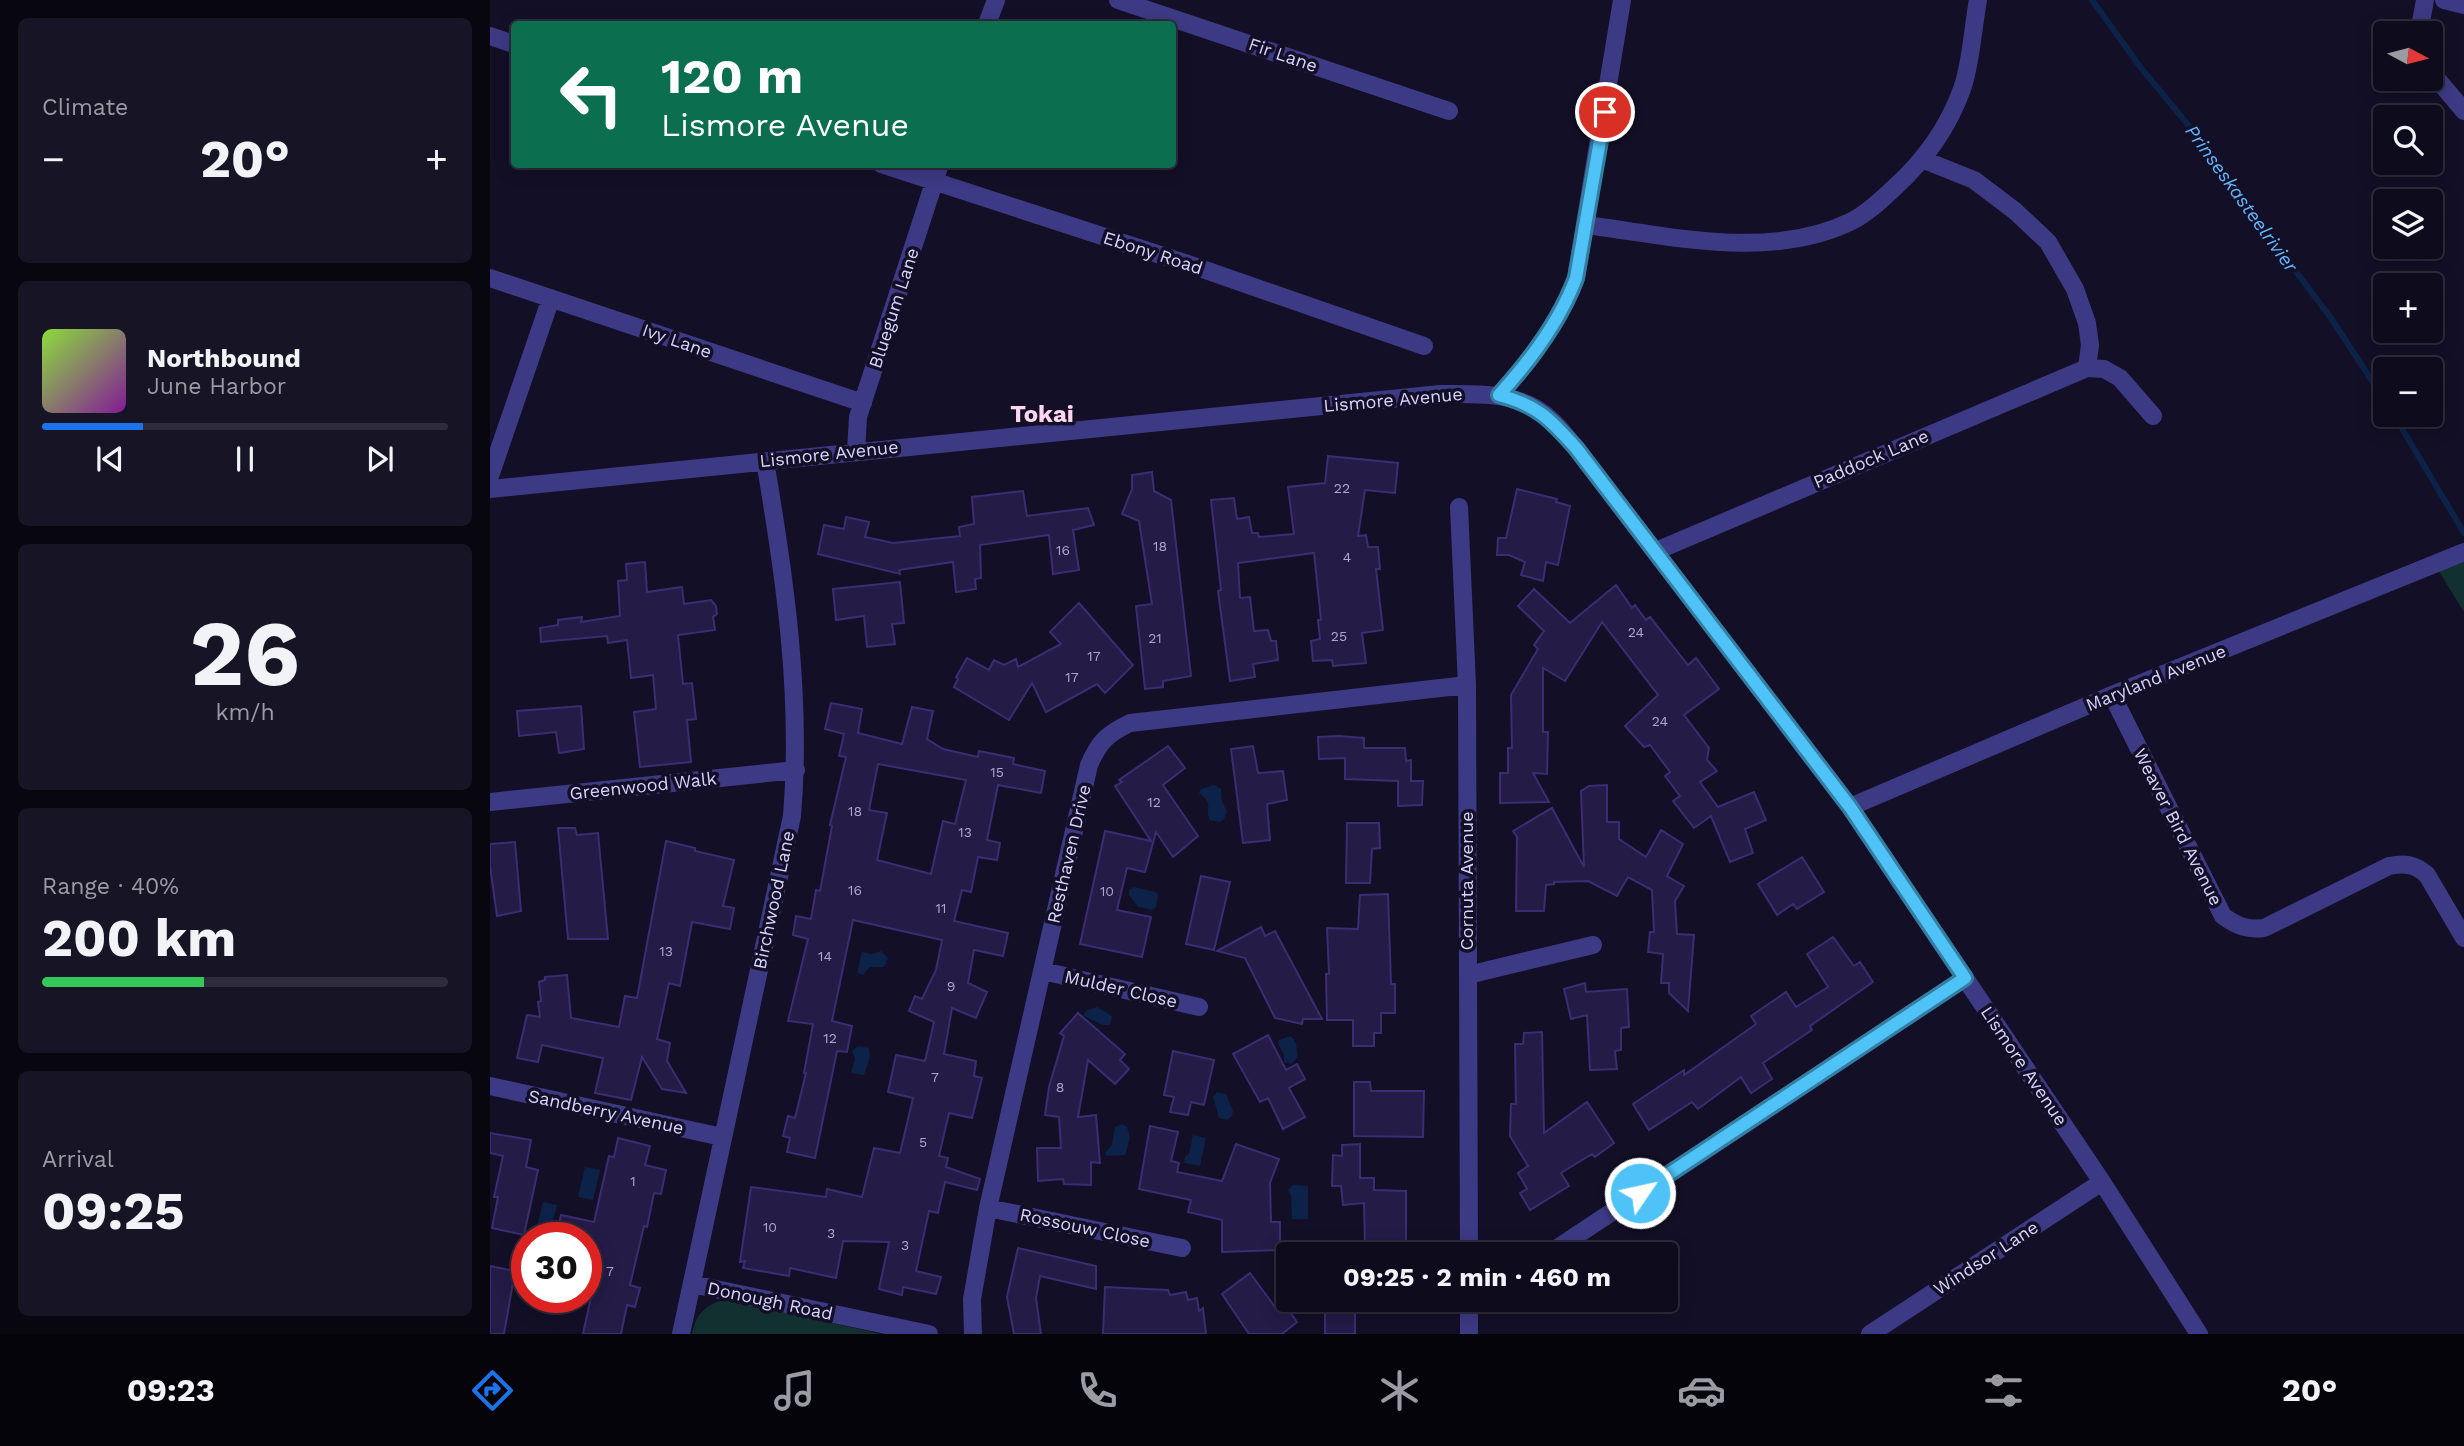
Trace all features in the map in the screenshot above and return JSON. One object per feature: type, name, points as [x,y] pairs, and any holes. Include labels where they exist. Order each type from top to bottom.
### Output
[{"type":"street","points":[[988,21],[996,0]]},
{"type":"street","name":"Fir Lane","points":[[1118,0],[1449,111]]},
{"type":"street","points":[[1499,395],[1516,376],[1567,302],[1576,278],[1622,0]]},
{"type":"street","points":[[1586,225],[1736,244],[1786,240],[1824,233],[1855,220],[1884,198],[1924,160],[1946,127],[1963,87],[1978,0]]},
{"type":"street","points":[[2421,21],[2425,0]]},
{"type":"street","points":[[2444,0],[2464,5]]},
{"type":"street","points":[[490,36],[511,43]]},
{"type":"street","points":[[2443,86],[2464,111]]},
{"type":"street","points":[[1924,160],[1974,180],[2015,211],[2048,242],[2075,289],[2087,323],[2090,345],[2087,368],[2104,369],[2120,378],[2152,416]]},
{"type":"street","name":"Ebony Road","points":[[906,168],[937,173],[1424,346]]},
{"type":"street","name":"Bluegum Lane","points":[[856,452],[856,430],[863,403],[937,173]]},
{"type":"street","name":"Ivy Lane","points":[[490,278],[863,403]]},
{"type":"street","points":[[490,476],[551,298]]},
{"type":"street","name":"Paddock Lane","points":[[1656,551],[2087,368]]},
{"type":"street","name":"Lismore Avenue","points":[[490,489],[1441,394],[1499,395],[1538,410],[1550,418],[1576,448],[1850,807],[2102,1182],[2199,1334]]},
{"type":"street","name":"Birchwood Lane","points":[[681,1334],[792,816],[796,718],[781,558],[765,461]]},
{"type":"street","name":"Cornuta Avenue","points":[[1459,507],[1467,685],[1469,1242]]},
{"type":"street","name":"Maryland Avenue","points":[[1850,807],[2112,695],[2461,553]]},
{"type":"street","name":"Resthaven Drive","points":[[973,1334],[972,1299],[988,1208],[1090,765],[1097,746],[1114,731],[1130,723],[1467,685]]},
{"type":"street","name":"Weaver Bird Avenue","points":[[2112,695],[2223,916],[2237,926],[2252,930],[2264,928],[2389,866],[2403,863],[2419,867],[2427,875],[2464,938]]},
{"type":"street","name":"Greenwood Walk","points":[[490,802],[796,769]]},
{"type":"street","points":[[1468,975],[1593,945]]},
{"type":"street","name":"Mulder Close","points":[[1043,971],[1199,1007]]},
{"type":"street","points":[[1567,1242],[1965,978]]},
{"type":"street","name":"Sandberry Avenue","points":[[490,1086],[722,1137]]},
{"type":"street","name":"Windsor Lane","points":[[1870,1334],[2102,1182]]},
{"type":"street","name":"Rossouw Close","points":[[988,1208],[1182,1248]]},
{"type":"street","name":"Donough Road","points":[[692,1284],[929,1334]]},
{"type":"street","points":[[1469,1334],[1471,1312]]},
{"type":"green space","points":[[2464,552],[2464,612],[2435,565]]},
{"type":"green space","points":[[726,1300],[882,1334],[692,1334],[703,1311]]},
{"type":"water","points":[[1214,785],[1221,789],[1222,802],[1227,811],[1220,822],[1210,820],[1207,800],[1199,793],[1201,789]]},
{"type":"water","points":[[1134,887],[1156,892],[1156,907],[1152,910],[1138,907],[1129,895],[1129,890]]},
{"type":"water","points":[[881,951],[888,958],[884,967],[870,967],[863,975],[857,973],[862,952],[871,954]]},
{"type":"water","points":[[1097,1007],[1112,1016],[1110,1025],[1102,1025],[1083,1015],[1087,1010]]},
{"type":"water","points":[[1291,1036],[1296,1043],[1298,1057],[1291,1064],[1284,1062],[1284,1055],[1278,1044],[1279,1040]]},
{"type":"water","points":[[858,1046],[869,1048],[870,1057],[864,1075],[851,1073],[855,1058],[852,1051]]},
{"type":"water","points":[[1217,1092],[1226,1094],[1233,1111],[1227,1120],[1219,1118],[1213,1097]]},
{"type":"water","points":[[1122,1124],[1127,1127],[1130,1138],[1125,1155],[1106,1156],[1105,1153],[1112,1144],[1115,1127]]},
{"type":"water","points":[[1193,1135],[1206,1138],[1200,1166],[1184,1163]]},
{"type":"water","points":[[585,1167],[600,1170],[593,1200],[578,1197]]},
{"type":"water","points":[[1293,1185],[1308,1186],[1308,1219],[1292,1219],[1291,1195],[1288,1190]]},
{"type":"water","points":[[543,1202],[557,1205],[553,1222],[538,1222]]},
{"type":"building","points":[[1328,456],[1398,463],[1395,493],[1365,490],[1358,536],[1366,535],[1368,547],[1378,547],[1380,569],[1376,569],[1383,630],[1362,633],[1366,663],[1333,666],[1332,660],[1313,661],[1311,641],[1320,639],[1318,620],[1321,620],[1314,553],[1238,563],[1240,598],[1250,597],[1254,631],[1268,630],[1271,641],[1276,641],[1278,660],[1253,664],[1255,677],[1230,681],[1218,591],[1221,590],[1211,500],[1234,498],[1237,519],[1249,517],[1252,533],[1258,533],[1259,537],[1294,534],[1288,487],[1325,483]]},
{"type":"building","points":[[1152,472],[1154,491],[1171,500],[1191,676],[1163,681],[1163,687],[1145,689],[1136,606],[1152,604],[1139,521],[1122,514],[1132,489],[1132,475]]},
{"type":"building","points":[[1517,489],[1557,499],[1556,502],[1570,506],[1558,565],[1546,562],[1543,581],[1521,575],[1525,562],[1509,555],[1497,555],[1498,538],[1506,538]]},
{"type":"building","points":[[1023,491],[1027,516],[1088,508],[1094,525],[1073,530],[1079,570],[1053,574],[1049,535],[980,545],[981,578],[975,579],[976,589],[956,592],[953,562],[899,570],[900,574],[818,554],[824,525],[844,529],[846,517],[869,522],[865,537],[893,543],[960,536],[959,527],[974,524],[972,497]]},
{"type":"building","points":[[645,562],[647,592],[682,587],[684,604],[711,600],[716,606],[717,614],[713,617],[715,630],[678,635],[683,684],[692,683],[696,719],[687,720],[691,762],[640,767],[634,712],[656,709],[653,675],[631,678],[627,640],[608,643],[607,636],[541,642],[540,628],[558,625],[558,620],[582,617],[581,622],[620,616],[618,581],[627,580],[626,564]]},
{"type":"building","points":[[900,582],[904,623],[892,624],[895,644],[867,647],[864,616],[836,620],[833,589]]},
{"type":"building","points":[[1616,585],[1632,608],[1635,605],[1646,620],[1650,617],[1688,665],[1696,658],[1719,689],[1684,715],[1709,748],[1707,760],[1717,771],[1700,782],[1718,807],[1754,792],[1766,820],[1745,829],[1753,853],[1730,862],[1711,816],[1694,828],[1673,801],[1680,796],[1665,776],[1670,772],[1650,745],[1644,747],[1625,726],[1658,695],[1602,622],[1565,681],[1543,668],[1543,732],[1548,732],[1547,774],[1533,773],[1549,802],[1500,803],[1500,773],[1508,773],[1508,748],[1512,748],[1511,695],[1538,649],[1534,645],[1544,631],[1518,606],[1534,589],[1570,623]]},
{"type":"building","points":[[1079,603],[1133,665],[1105,693],[1097,684],[1046,712],[1032,683],[1009,720],[954,687],[958,679],[956,677],[967,658],[989,670],[994,660],[1004,665],[1016,659],[1018,667],[1061,644],[1050,632]]},
{"type":"building","points":[[831,703],[862,709],[858,733],[902,744],[912,707],[933,711],[927,739],[943,749],[978,757],[979,751],[1014,758],[1013,764],[1045,771],[1041,793],[998,785],[987,840],[1000,843],[997,860],[978,857],[971,892],[962,890],[954,921],[1008,933],[1003,956],[974,950],[968,983],[987,992],[976,1018],[952,1008],[944,1054],[976,1061],[974,1076],[982,1078],[972,1118],[949,1113],[939,1156],[948,1158],[946,1167],[980,1179],[977,1190],[945,1182],[938,1213],[929,1211],[916,1271],[941,1277],[936,1294],[903,1287],[902,1295],[879,1289],[889,1242],[843,1241],[836,1278],[790,1268],[789,1276],[743,1268],[745,1261],[740,1262],[751,1187],[826,1197],[827,1189],[862,1197],[874,1148],[900,1153],[913,1098],[888,1092],[896,1055],[925,1061],[934,1022],[909,1011],[915,996],[922,999],[936,970],[942,940],[853,920],[832,1021],[852,1026],[847,1052],[837,1051],[815,1158],[787,1152],[790,1138],[783,1136],[788,1116],[795,1118],[806,1073],[813,1024],[788,1021],[808,939],[793,935],[796,916],[811,919],[816,890],[820,891],[832,826],[830,825],[846,757],[839,756],[844,734],[825,729]],"holes":[[[878,764],[966,780],[955,824],[943,821],[931,874],[877,860],[887,813],[869,810]]]},
{"type":"building","points":[[581,706],[584,749],[559,753],[556,732],[519,736],[517,711]]},
{"type":"building","points":[[1318,737],[1364,738],[1364,748],[1405,748],[1406,761],[1411,760],[1411,781],[1423,781],[1422,805],[1398,806],[1398,781],[1345,779],[1345,758],[1319,759]]},
{"type":"building","points":[[1168,746],[1185,768],[1163,785],[1198,836],[1173,857],[1156,832],[1145,872],[1127,868],[1117,910],[1151,917],[1142,957],[1080,944],[1105,831],[1151,841],[1115,786],[1122,782],[1119,780]]},
{"type":"building","points":[[1253,746],[1258,773],[1283,771],[1287,800],[1267,804],[1270,840],[1243,843],[1231,749]]},
{"type":"building","points":[[1607,785],[1607,822],[1619,822],[1619,839],[1646,857],[1661,830],[1683,844],[1667,876],[1684,886],[1675,901],[1677,934],[1694,935],[1688,1011],[1669,993],[1669,983],[1661,983],[1663,954],[1648,952],[1650,932],[1654,932],[1652,890],[1628,877],[1617,896],[1588,881],[1554,882],[1546,885],[1544,911],[1516,911],[1517,837],[1513,831],[1552,808],[1584,867],[1581,791],[1589,786]]},
{"type":"building","points":[[1347,823],[1379,823],[1380,848],[1372,849],[1370,883],[1346,883]]},
{"type":"building","points":[[558,828],[575,828],[577,835],[598,833],[608,939],[568,939]]},
{"type":"building","points":[[666,841],[734,860],[723,906],[734,908],[730,929],[692,922],[680,986],[669,983],[657,1039],[670,1043],[667,1061],[686,1093],[662,1089],[642,1057],[631,1100],[595,1093],[603,1058],[542,1045],[538,1062],[517,1058],[527,1015],[540,1017],[539,982],[545,980],[545,977],[567,975],[571,1018],[619,1027],[625,996],[637,998]]},
{"type":"building","points":[[515,842],[521,911],[497,916],[490,866],[490,844]]},
{"type":"building","points":[[1802,857],[1824,892],[1797,909],[1793,904],[1777,915],[1758,884]]},
{"type":"building","points":[[1201,876],[1230,882],[1214,950],[1186,944]]},
{"type":"building","points":[[1388,894],[1391,984],[1395,984],[1395,1013],[1381,1013],[1381,1033],[1374,1033],[1374,1046],[1353,1046],[1353,1020],[1327,1020],[1327,928],[1358,929],[1360,895]]},
{"type":"building","points":[[1261,927],[1265,936],[1275,931],[1322,1019],[1303,1019],[1302,1024],[1275,1018],[1245,958],[1217,951]]},
{"type":"building","points":[[1833,937],[1854,966],[1860,962],[1873,982],[1810,1026],[1812,1030],[1763,1063],[1772,1079],[1751,1093],[1741,1077],[1698,1109],[1692,1102],[1649,1130],[1633,1104],[1684,1070],[1684,1075],[1756,1024],[1751,1016],[1786,992],[1796,1007],[1828,987],[1807,954]]},
{"type":"building","points":[[1585,983],[1586,992],[1627,989],[1629,1027],[1621,1028],[1621,1050],[1615,1051],[1617,1069],[1590,1070],[1587,1015],[1571,1019],[1564,989]]},
{"type":"building","points":[[1078,1013],[1125,1054],[1120,1060],[1129,1069],[1115,1084],[1088,1060],[1078,1117],[1096,1115],[1100,1163],[1091,1162],[1091,1185],[1064,1184],[1063,1179],[1038,1181],[1037,1148],[1061,1148],[1059,1117],[1045,1115],[1049,1087],[1064,1036],[1060,1033]]},
{"type":"building","points":[[1542,1032],[1544,1133],[1587,1102],[1614,1143],[1595,1157],[1592,1154],[1561,1173],[1569,1186],[1530,1210],[1520,1193],[1527,1189],[1518,1173],[1528,1166],[1510,1136],[1511,1104],[1516,1104],[1515,1044],[1523,1044],[1524,1033]]},
{"type":"building","points":[[1268,1035],[1286,1070],[1297,1064],[1305,1079],[1289,1088],[1305,1117],[1283,1129],[1268,1098],[1260,1102],[1233,1054]]},
{"type":"building","points":[[1173,1051],[1214,1060],[1204,1105],[1191,1102],[1188,1115],[1170,1112],[1174,1097],[1164,1095]]},
{"type":"building","points":[[1354,1082],[1370,1082],[1371,1091],[1424,1091],[1423,1137],[1354,1136]]},
{"type":"building","points":[[1150,1126],[1178,1132],[1171,1161],[1179,1163],[1177,1172],[1222,1181],[1236,1144],[1279,1159],[1270,1183],[1271,1222],[1280,1222],[1280,1242],[1276,1242],[1276,1250],[1222,1252],[1222,1220],[1188,1212],[1191,1200],[1139,1189]]},
{"type":"building","points":[[490,1133],[531,1140],[526,1167],[538,1170],[527,1222],[511,1222],[511,1232],[492,1228],[498,1197],[494,1197],[503,1156],[490,1153]]},
{"type":"building","points":[[618,1138],[650,1146],[645,1165],[666,1170],[661,1194],[654,1193],[630,1285],[640,1288],[635,1307],[627,1305],[621,1334],[583,1334],[588,1313],[602,1313],[602,1222],[594,1222],[609,1156],[614,1157]]},
{"type":"building","points":[[1360,1144],[1360,1178],[1374,1178],[1374,1190],[1406,1191],[1406,1242],[1365,1242],[1364,1203],[1343,1205],[1341,1186],[1332,1186],[1333,1155],[1342,1156],[1342,1145]]},
{"type":"building","points":[[561,1215],[594,1222],[559,1222]]},
{"type":"building","points":[[1018,1248],[1096,1266],[1096,1289],[1040,1276],[1036,1298],[1041,1334],[1014,1334],[1007,1297]]},
{"type":"building","points":[[490,1266],[511,1270],[511,1294],[504,1334],[490,1334]]},
{"type":"building","points":[[1250,1273],[1276,1306],[1276,1312],[1290,1312],[1297,1322],[1282,1334],[1249,1334],[1222,1294]]},
{"type":"building","points":[[1105,1287],[1168,1290],[1170,1295],[1186,1292],[1188,1300],[1197,1298],[1199,1311],[1203,1308],[1206,1334],[1103,1334]]},
{"type":"building","points":[[1325,1312],[1355,1312],[1355,1334],[1325,1334]]},
{"type":"waterway","name":"Prinseskasteelrivier","points":[[2092,0],[2141,68],[2223,167],[2267,233],[2331,318],[2373,383]]},
{"type":"waterway","name":"Prinseskasteelrivier","points":[[2401,427],[2464,533]]},
{"type":"district","name":"Tokai","points":[[1042,414]]},
{"type":"route","points":[[1605,112],[1576,278],[1567,302],[1554,324],[1499,395],[1538,410],[1550,418],[1576,448],[1850,807],[1965,978],[1640,1193]]}]
